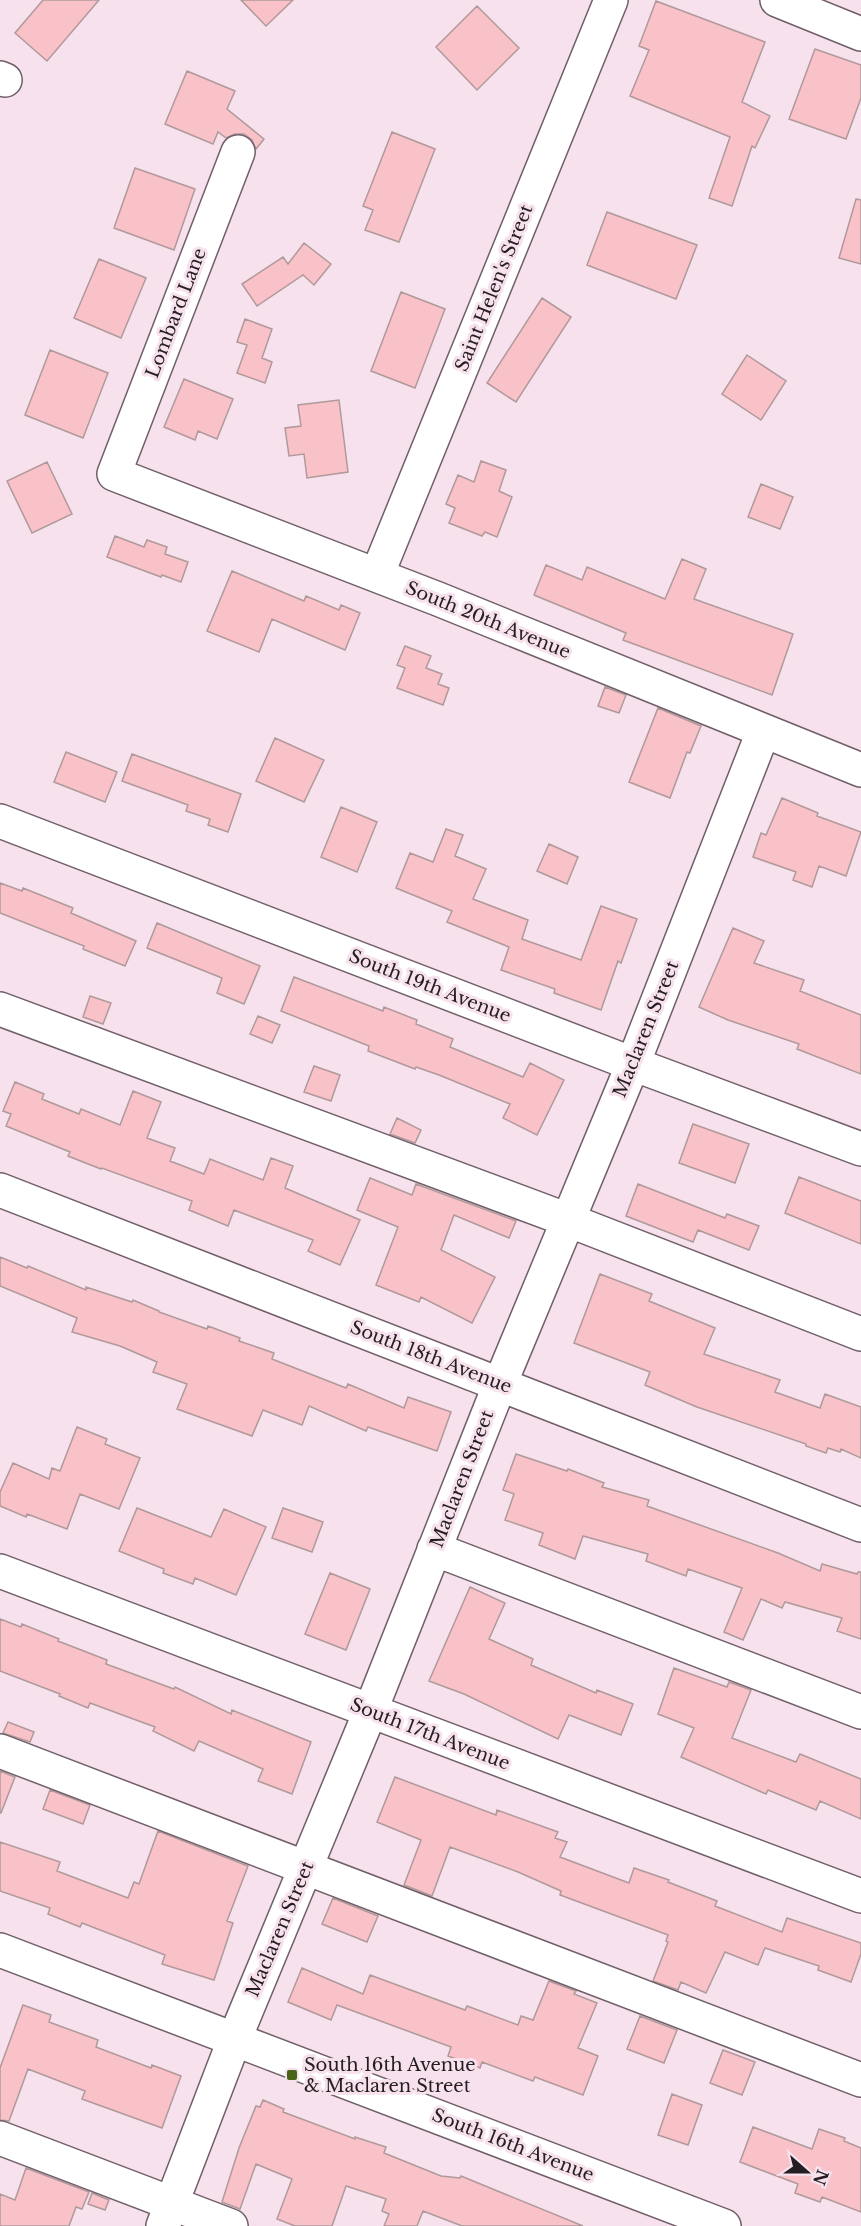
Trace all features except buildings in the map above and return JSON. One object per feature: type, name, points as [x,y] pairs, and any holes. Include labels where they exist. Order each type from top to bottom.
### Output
[{"type":"street","name":"Saint Helen's Street","points":[[377,575],[611,0]]},
{"type":"street","points":[[777,0],[861,34]]},
{"type":"street","name":"Lombard Lane","points":[[114,474],[237,152]]},
{"type":"street","name":"South 20th Avenue","points":[[114,474],[377,575],[861,770]]},
{"type":"street","name":"Maclaren Street","points":[[167,2215],[235,2038],[370,1712],[500,1384],[633,1064],[763,732]]},
{"type":"street","name":"South 19th Avenue","points":[[0,821],[861,1149]]},
{"type":"street","points":[[0,1008],[568,1220],[861,1334]]},
{"type":"street","name":"South 18th Avenue","points":[[0,1190],[861,1525]]},
{"type":"street","points":[[434,1549],[861,1712]]},
{"type":"street","name":"South 17th Avenue","points":[[0,1571],[861,1896]]},
{"type":"street","points":[[0,1750],[861,2080]]},
{"type":"street","name":"South 16th Avenue","points":[[0,1950],[724,2226]]},
{"type":"street","points":[[0,2138],[167,2215],[231,2226]]},
{"type":"place","name":"South 16th Avenue & Maclaren Street","points":[[292,2075]]}]
